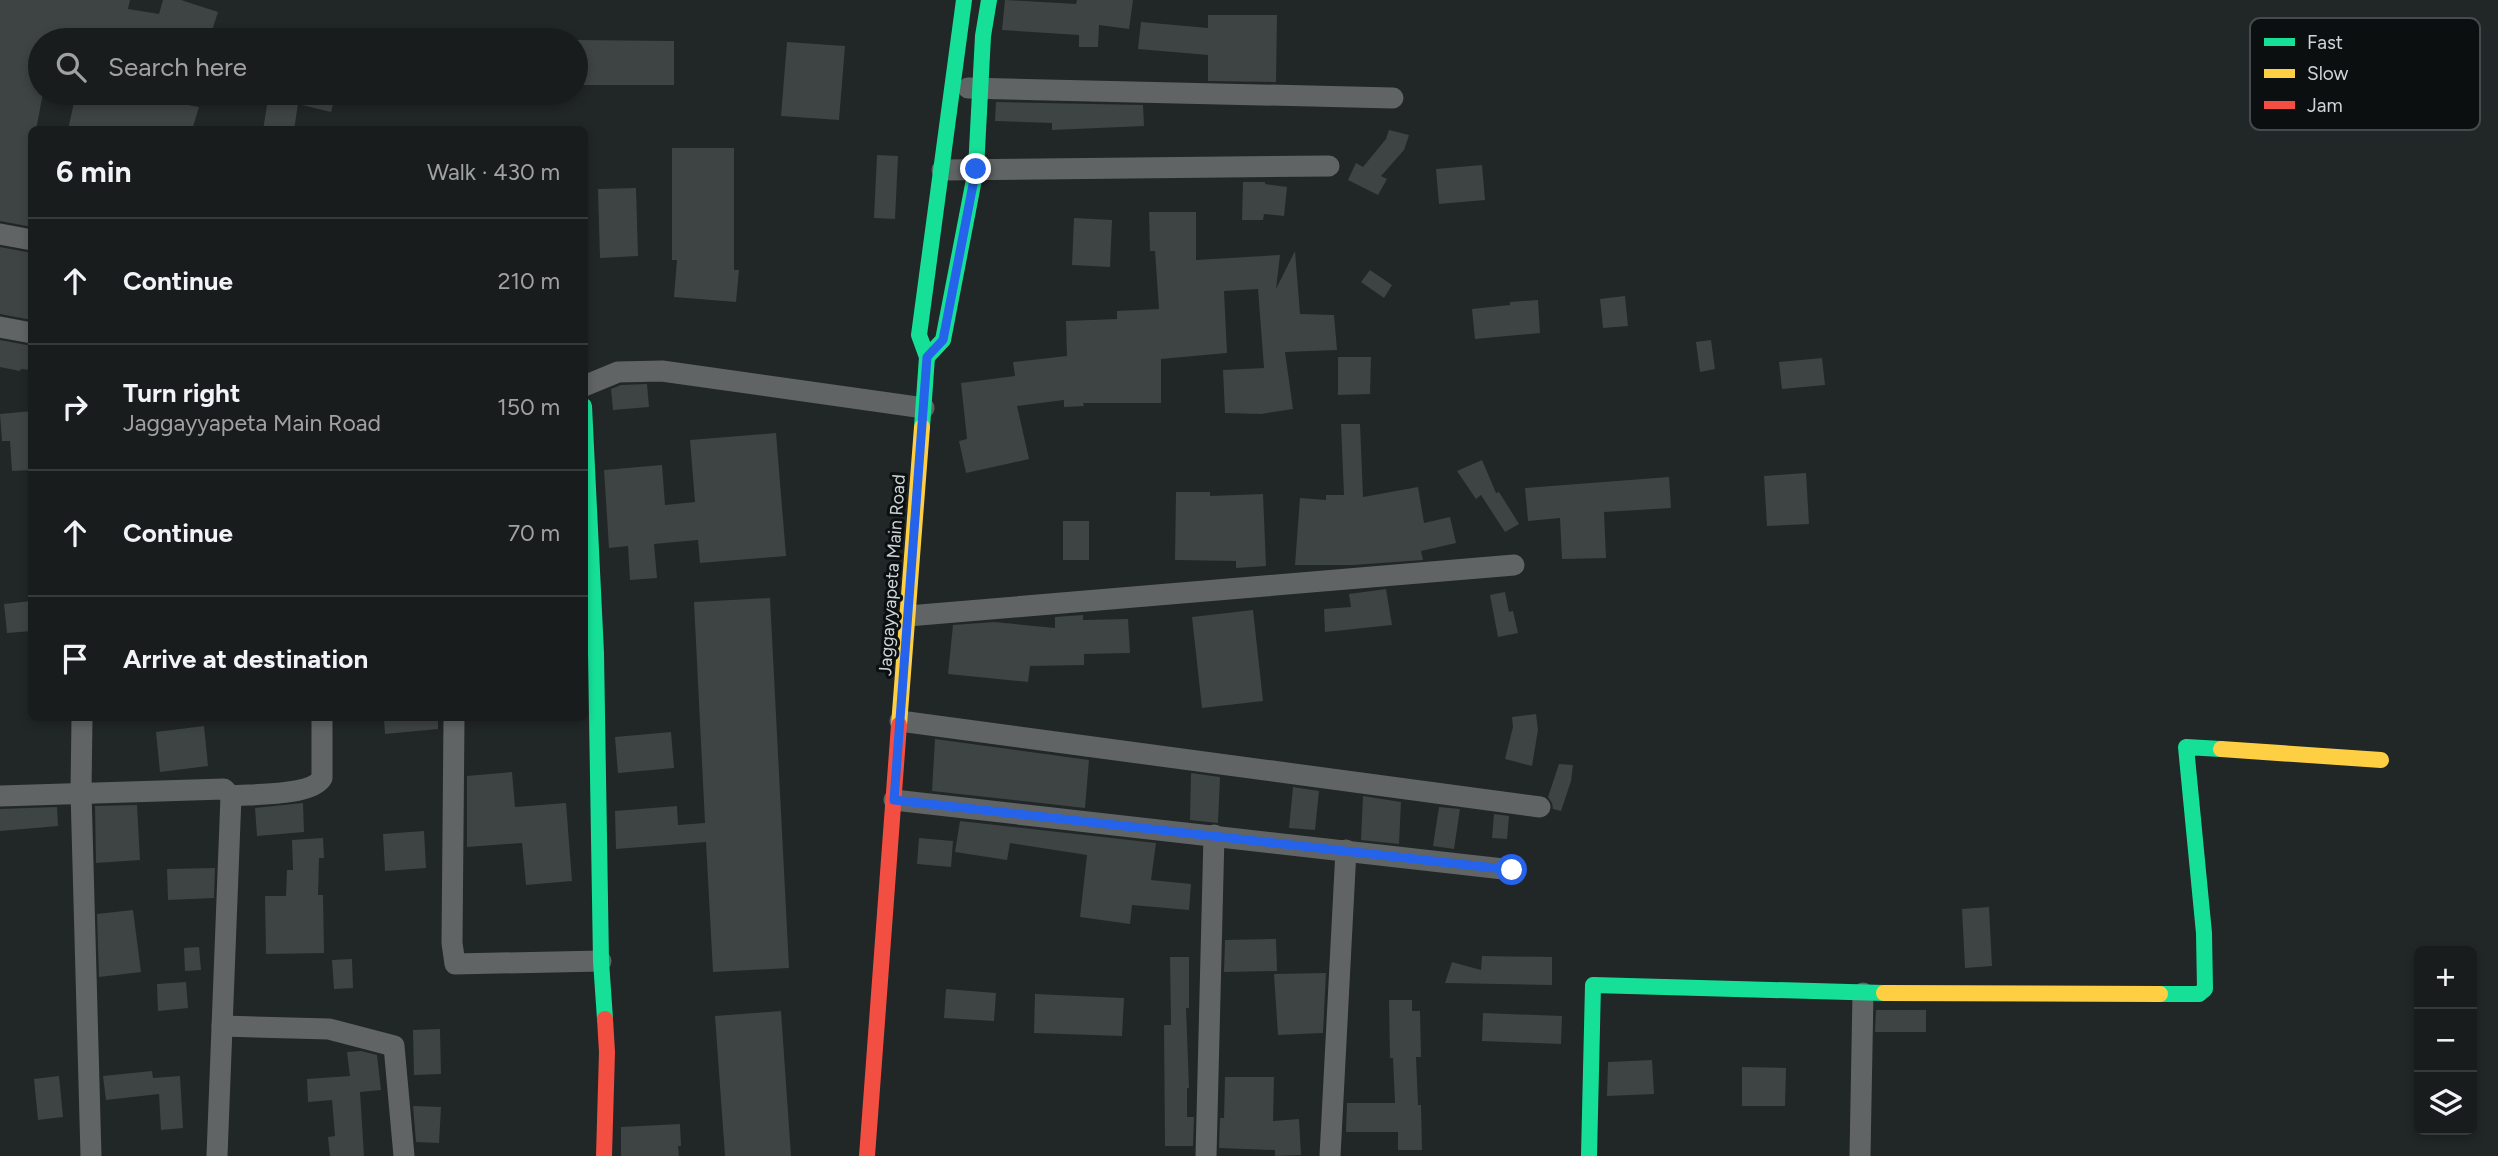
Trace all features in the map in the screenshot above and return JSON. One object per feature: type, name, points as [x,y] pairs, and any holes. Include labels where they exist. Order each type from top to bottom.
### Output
[{"type":"street","name":"Jaggayyapeta Main Road","points":[[867,1156],[924,408],[927,357],[919,335],[964,0]]},
{"type":"street","points":[[927,357],[943,340],[976,169],[983,36],[989,0]]},
{"type":"street","points":[[951,88],[1393,97]]},
{"type":"street","points":[[942,170],[1329,166]]},
{"type":"street","points":[[0,234],[28,239]]},
{"type":"street","points":[[0,327],[28,332]]},
{"type":"street","points":[[588,384],[618,372],[662,371],[924,408]]},
{"type":"street","points":[[588,488],[596,653],[601,961],[607,1052],[604,1156]]},
{"type":"street","points":[[908,616],[1514,565]]},
{"type":"street","points":[[82,721],[81,792],[91,1156]]},
{"type":"street","points":[[231,796],[304,790],[318,785],[322,778],[322,721]]},
{"type":"street","points":[[454,721],[452,943],[455,964],[601,961]]},
{"type":"street","points":[[900,721],[1540,807]]},
{"type":"street","points":[[1589,1156],[1593,985],[1863,993],[2199,994],[2205,989],[2204,933],[2186,747],[2381,760]]},
{"type":"street","points":[[0,796],[224,789],[231,796],[217,1156]]},
{"type":"street","points":[[894,800],[1512,870]]},
{"type":"street","points":[[1206,1156],[1214,835]]},
{"type":"street","points":[[1330,1156],[1346,850]]},
{"type":"street","points":[[1860,1156],[1863,993]]},
{"type":"street","points":[[222,1026],[330,1030],[394,1046],[404,1156]]},
{"type":"building","points":[[0,0],[130,0],[128,9],[159,14],[163,0],[181,0],[218,12],[213,28],[28,28],[28,105],[41,105],[37,126],[28,126],[28,226],[0,221]]},
{"type":"building","points":[[1005,0],[1076,4],[1077,0],[1133,0],[1129,29],[1099,25],[1098,47],[1079,47],[1079,35],[1002,30]]},
{"type":"building","points":[[1208,15],[1277,15],[1276,82],[1208,81],[1208,55],[1138,49],[1141,22],[1208,28]]},
{"type":"building","points":[[588,40],[674,41],[674,85],[588,85]]},
{"type":"building","points":[[787,42],[845,46],[839,120],[781,116]]},
{"type":"building","points":[[996,102],[1143,105],[1144,126],[1052,130],[1052,123],[995,121]]},
{"type":"building","points":[[73,105],[199,107],[193,126],[69,126]]},
{"type":"building","points":[[267,105],[298,105],[295,126],[264,126]]},
{"type":"building","points":[[302,105],[333,105],[331,112]]},
{"type":"building","points":[[1389,130],[1409,135],[1404,150],[1381,176],[1387,179],[1378,195],[1348,180],[1356,163],[1363,167],[1386,139]]},
{"type":"building","points":[[672,148],[734,148],[734,270],[739,270],[736,302],[674,297],[677,260],[672,260]]},
{"type":"building","points":[[877,155],[898,156],[895,219],[874,218]]},
{"type":"building","points":[[1482,165],[1485,200],[1439,204],[1436,169]]},
{"type":"building","points":[[1243,182],[1265,182],[1287,187],[1284,216],[1264,214],[1263,220],[1242,220]]},
{"type":"building","points":[[636,188],[638,256],[600,258],[598,189]]},
{"type":"building","points":[[1149,212],[1196,212],[1196,260],[1280,255],[1276,289],[1295,251],[1300,314],[1334,315],[1337,350],[1285,352],[1293,409],[1261,414],[1225,413],[1223,370],[1264,368],[1258,289],[1224,291],[1227,353],[1161,359],[1161,403],[1083,403],[1084,406],[1064,407],[1064,400],[1017,406],[1029,459],[966,473],[959,441],[967,439],[961,383],[1015,376],[1013,362],[1067,356],[1066,321],[1117,319],[1117,311],[1159,309],[1155,251],[1150,251]]},
{"type":"building","points":[[1074,218],[1112,220],[1110,267],[1072,265]]},
{"type":"building","points":[[0,247],[28,252],[28,319],[0,314]]},
{"type":"building","points":[[1370,270],[1392,285],[1384,298],[1361,282]]},
{"type":"building","points":[[1625,296],[1628,326],[1603,328],[1600,299]]},
{"type":"building","points":[[1538,300],[1540,333],[1475,339],[1472,309]]},
{"type":"building","points":[[0,340],[28,345],[28,370],[20,371],[0,367]]},
{"type":"building","points":[[1711,340],[1715,369],[1700,372],[1696,342]]},
{"type":"building","points":[[1338,357],[1371,357],[1370,394],[1338,395]]},
{"type":"building","points":[[1822,358],[1825,385],[1782,389],[1779,362]]},
{"type":"building","points":[[647,384],[649,407],[613,410],[611,389],[621,385]]},
{"type":"building","points":[[28,411],[28,470],[12,471],[10,441],[2,441],[0,414]]},
{"type":"building","points":[[1341,424],[1360,424],[1363,497],[1418,487],[1424,523],[1450,517],[1456,543],[1421,551],[1423,560],[1353,565],[1295,565],[1300,498],[1326,500],[1326,495],[1344,495]]},
{"type":"building","points":[[776,433],[786,556],[700,563],[698,540],[654,544],[657,578],[630,580],[628,546],[609,548],[604,470],[662,465],[665,505],[695,502],[690,440]]},
{"type":"building","points":[[1482,460],[1496,493],[1499,492],[1519,524],[1505,532],[1481,495],[1476,499],[1457,471]]},
{"type":"building","points":[[1806,473],[1809,524],[1767,526],[1764,476]]},
{"type":"building","points":[[1669,477],[1671,508],[1604,512],[1606,558],[1562,559],[1560,518],[1528,521],[1525,488]]},
{"type":"building","points":[[1176,492],[1210,492],[1210,496],[1263,494],[1266,566],[1236,568],[1236,561],[1175,560]]},
{"type":"building","points":[[1063,521],[1089,521],[1089,560],[1063,560]]},
{"type":"building","points":[[1386,589],[1392,625],[1325,632],[1324,609],[1351,607],[1349,594]]},
{"type":"building","points":[[1505,592],[1509,612],[1513,611],[1518,633],[1498,637],[1490,595]]},
{"type":"building","points":[[770,598],[789,968],[713,972],[706,842],[616,849],[615,811],[677,806],[678,825],[705,823],[694,602]]},
{"type":"building","points":[[28,601],[28,631],[7,633],[4,604]]},
{"type":"building","points":[[1253,610],[1263,701],[1202,708],[1192,617]]},
{"type":"building","points":[[1083,615],[1083,620],[1128,619],[1130,653],[1084,654],[1084,665],[1030,666],[1028,682],[948,674],[953,625],[994,622],[1055,628],[1055,617]]},
{"type":"building","points":[[1536,714],[1538,730],[1532,766],[1505,759],[1513,727],[1512,717]]},
{"type":"building","points":[[384,721],[438,721],[438,729],[385,734]]},
{"type":"building","points":[[204,726],[208,766],[160,772],[156,732]]},
{"type":"building","points":[[671,732],[674,768],[618,773],[615,737]]},
{"type":"building","points":[[935,739],[1089,760],[1085,808],[932,791]]},
{"type":"building","points":[[1559,764],[1573,765],[1571,781],[1561,811],[1553,809],[1548,797]]},
{"type":"building","points":[[512,772],[515,807],[566,803],[572,881],[526,885],[522,843],[467,847],[467,776]]},
{"type":"building","points":[[1191,773],[1220,777],[1218,823],[1190,820]]},
{"type":"building","points":[[1293,787],[1319,791],[1315,830],[1289,828]]},
{"type":"building","points":[[1363,796],[1401,802],[1399,844],[1361,840]]},
{"type":"building","points":[[303,803],[304,832],[257,836],[255,808]]},
{"type":"building","points":[[137,805],[140,860],[96,863],[95,806]]},
{"type":"building","points":[[57,807],[58,826],[0,831],[0,809]]},
{"type":"building","points":[[1439,807],[1460,809],[1454,849],[1433,846]]},
{"type":"building","points":[[1494,814],[1509,816],[1507,839],[1492,838]]},
{"type":"building","points":[[960,821],[1156,843],[1151,880],[1191,884],[1189,910],[1132,905],[1130,924],[1080,917],[1087,855],[1010,843],[1007,860],[955,852]]},
{"type":"building","points":[[424,831],[426,868],[385,871],[383,834]]},
{"type":"building","points":[[323,838],[324,858],[319,858],[318,895],[323,895],[324,953],[266,954],[265,896],[286,896],[287,870],[293,870],[292,840]]},
{"type":"building","points":[[919,838],[953,841],[951,867],[917,864]]},
{"type":"building","points":[[215,868],[214,898],[168,900],[167,869]]},
{"type":"building","points":[[1989,907],[1992,966],[1965,968],[1962,909]]},
{"type":"building","points":[[133,910],[141,972],[99,977],[97,914]]},
{"type":"building","points":[[1276,939],[1277,971],[1224,972],[1225,940]]},
{"type":"building","points":[[199,947],[201,970],[185,971],[184,948]]},
{"type":"building","points":[[1482,956],[1552,957],[1552,985],[1445,983],[1452,962],[1481,970]]},
{"type":"building","points":[[1170,957],[1189,957],[1189,1008],[1186,1008],[1189,1088],[1187,1117],[1194,1117],[1193,1146],[1165,1146],[1164,1025],[1171,1025]]},
{"type":"building","points":[[352,959],[353,988],[334,989],[332,960]]},
{"type":"building","points":[[1326,973],[1323,1033],[1278,1035],[1274,974]]},
{"type":"building","points":[[186,982],[188,1008],[158,1011],[157,984]]},
{"type":"building","points":[[946,989],[996,993],[994,1021],[944,1018]]},
{"type":"building","points":[[1035,994],[1124,998],[1122,1036],[1034,1033]]},
{"type":"building","points":[[1389,1000],[1412,1000],[1412,1011],[1420,1011],[1421,1057],[1416,1057],[1422,1150],[1398,1150],[1398,1132],[1346,1132],[1347,1103],[1395,1103],[1393,1058],[1390,1058]]},
{"type":"building","points":[[1876,1010],[1926,1010],[1926,1032],[1875,1032]]},
{"type":"building","points":[[781,1011],[791,1156],[725,1156],[715,1016]]},
{"type":"building","points":[[1483,1013],[1562,1016],[1561,1044],[1482,1041]]},
{"type":"building","points":[[440,1029],[441,1074],[414,1075],[413,1030]]},
{"type":"building","points":[[361,1051],[377,1055],[381,1090],[360,1092],[364,1156],[330,1156],[328,1137],[335,1136],[332,1100],[308,1102],[307,1079],[350,1076],[347,1052]]},
{"type":"building","points":[[1652,1060],[1654,1094],[1607,1096],[1608,1062]]},
{"type":"building","points":[[1742,1067],[1786,1068],[1785,1106],[1742,1106]]},
{"type":"building","points":[[152,1071],[153,1078],[180,1076],[183,1128],[161,1130],[159,1094],[106,1100],[103,1076]]},
{"type":"building","points":[[59,1076],[63,1117],[38,1120],[34,1079]]},
{"type":"building","points":[[1225,1077],[1274,1077],[1273,1121],[1299,1119],[1301,1155],[1275,1156],[1275,1150],[1219,1148],[1220,1118],[1224,1118]]},
{"type":"building","points":[[413,1106],[441,1107],[439,1143],[416,1142]]},
{"type":"building","points":[[680,1124],[679,1156],[621,1156],[621,1127]]},
{"type":"traffic: fast","points":[[922,427],[927,357],[919,335],[964,0]]},
{"type":"traffic: fast","points":[[927,357],[943,340],[976,169],[983,36],[989,0]]},
{"type":"traffic: fast","points":[[588,488],[596,653],[601,961],[605,1019]]},
{"type":"traffic: fast","points":[[2160,994],[2199,994],[2205,989],[2204,933],[2186,747],[2221,749]]},
{"type":"traffic: fast","points":[[1589,1156],[1593,985],[1884,993]]},
{"type":"traffic: slow","points":[[899,725],[922,427]]},
{"type":"traffic: slow","points":[[2221,749],[2381,760]]},
{"type":"traffic: slow","points":[[1884,993],[2160,994]]},
{"type":"traffic: jam","points":[[867,1156],[899,725]]},
{"type":"traffic: jam","points":[[604,1156],[607,1052],[605,1019]]},
{"type":"route","points":[[976,169],[943,340],[927,357],[894,800],[1512,870]]}]
